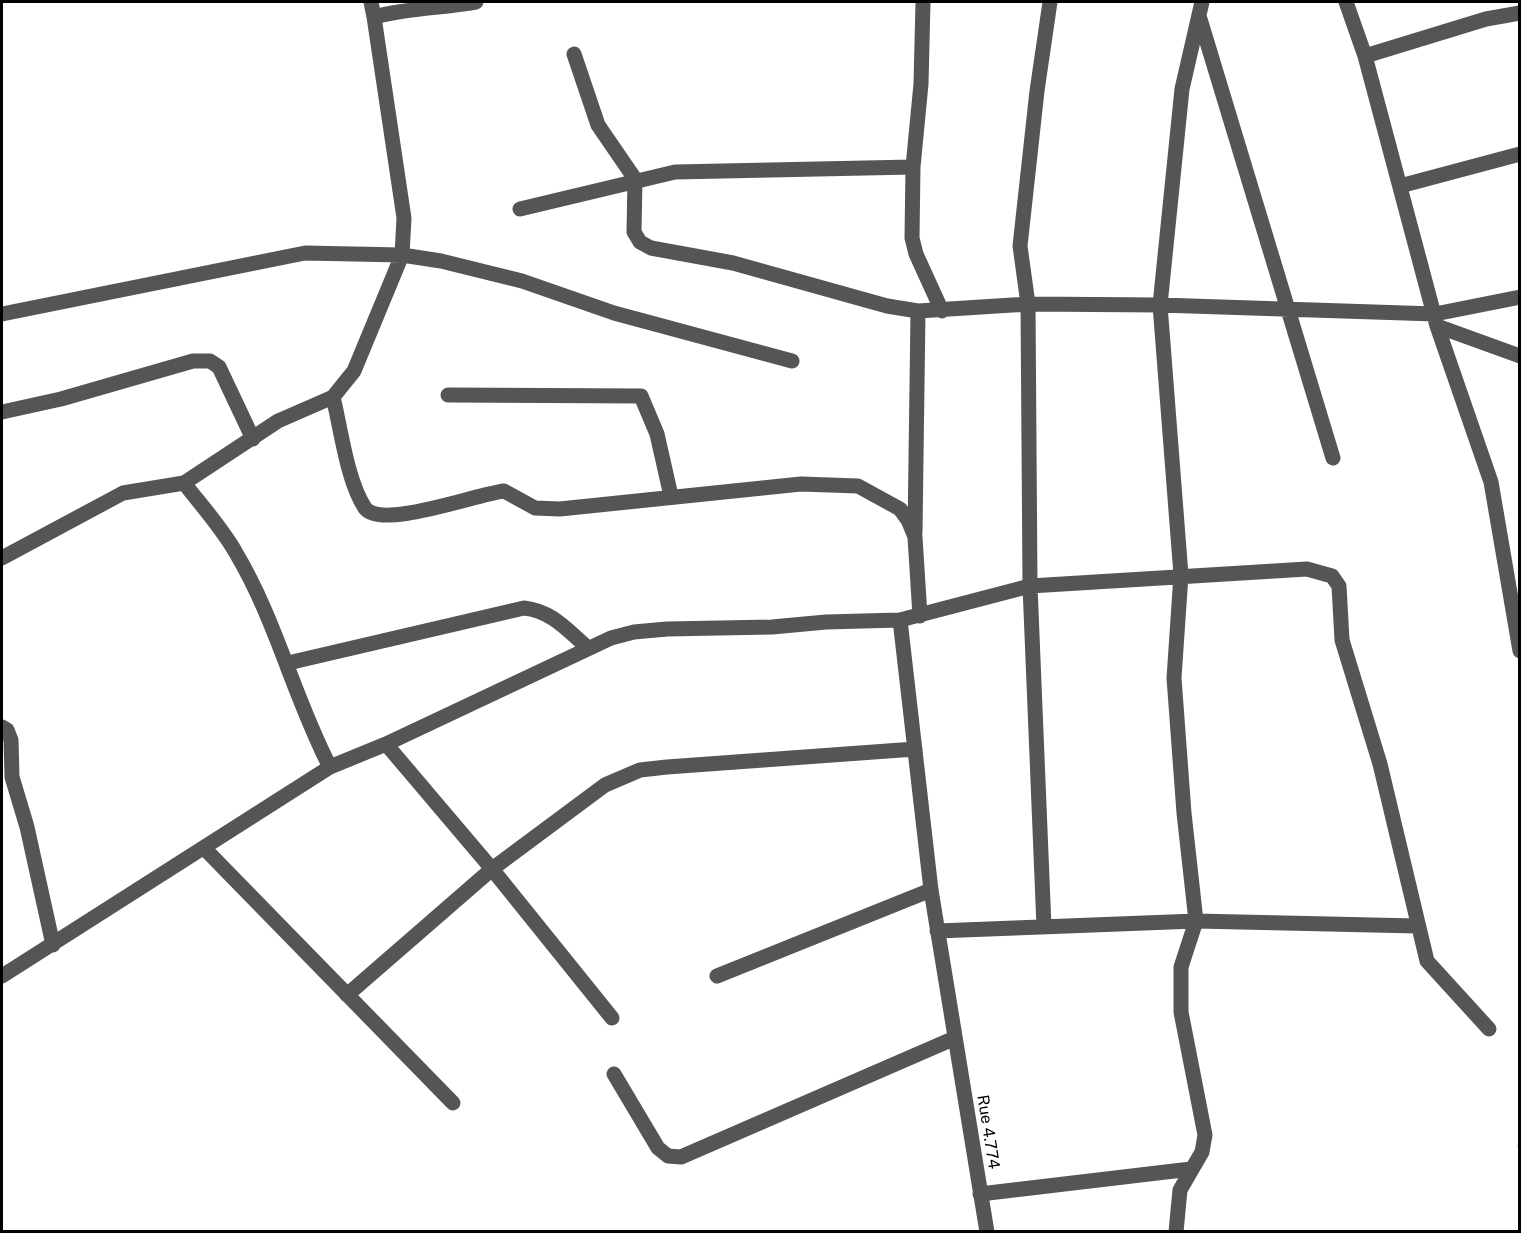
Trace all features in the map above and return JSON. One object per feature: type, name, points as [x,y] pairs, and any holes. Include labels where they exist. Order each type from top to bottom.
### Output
[{"type":"street","points":[[2,558],[123,493],[184,483],[278,421],[333,397],[354,371],[402,255],[404,218],[372,9],[394,11],[440,9],[476,2]]},
{"type":"street","points":[[923,2],[921,84],[913,167],[912,238],[916,254],[942,311]]},
{"type":"street","points":[[1044,927],[1030,586],[1028,304],[1020,246],[1036,91],[1050,2]]},
{"type":"street","points":[[1176,1232],[1180,1190],[1202,1152],[1205,1136],[1181,1012],[1181,967],[1196,921],[1184,813],[1174,678],[1181,575],[1160,305],[1182,89],[1202,2]]},
{"type":"street","points":[[1346,2],[1365,56],[1436,320],[1491,482],[1520,651]]},
{"type":"street","points":[[1365,56],[1486,19],[1520,13]]},
{"type":"street","points":[[1200,18],[1333,458]]},
{"type":"street","points":[[574,54],[598,125],[635,179],[634,232],[640,242],[651,248],[733,263],[887,306],[918,311],[1028,304],[1288,307],[1436,320],[1520,356]]},
{"type":"street","points":[[1400,186],[1520,154]]},
{"type":"street","points":[[520,208],[635,179],[675,172],[913,167]]},
{"type":"street","points":[[2,314],[304,253],[402,255],[441,261],[522,281],[614,313],[792,361]]},
{"type":"street","points":[[1436,320],[1520,297]]},
{"type":"street","points":[[918,311],[915,537],[920,616]]},
{"type":"street","points":[[2,412],[61,399],[193,361],[210,361],[219,367],[253,439]]},
{"type":"street","points":[[448,395],[641,396],[657,434],[671,496]]},
{"type":"street","points":[[333,397],[352,476],[366,509],[379,516],[400,515],[504,491],[534,508],[560,509],[801,484],[858,486],[900,509],[915,537]]},
{"type":"street","points":[[184,483],[236,552],[288,663],[316,739],[330,767]]},
{"type":"street","points":[[2,976],[330,767],[386,744],[588,648],[634,632],[900,620],[1030,586],[1307,569],[1332,576],[1339,586],[1342,640],[1380,764],[1427,961],[1489,1029]]},
{"type":"street","points":[[288,663],[524,608],[540,610],[552,616],[588,648]]},
{"type":"street","name":"Rue 4.774","points":[[900,620],[931,890],[987,1232]]},
{"type":"street","points":[[2,727],[7,730],[11,740],[12,777],[27,827],[53,945]]},
{"type":"street","points":[[386,744],[492,869],[612,1018]]},
{"type":"street","points":[[347,995],[492,869],[605,785],[640,770],[915,749]]},
{"type":"street","points":[[204,848],[453,1103]]},
{"type":"street","points":[[717,976],[931,890]]},
{"type":"street","points":[[937,931],[1196,921],[1417,926]]},
{"type":"street","points":[[614,1074],[658,1148],[668,1156],[681,1157],[955,1038]]},
{"type":"street","points":[[980,1194],[1191,1169]]}]
